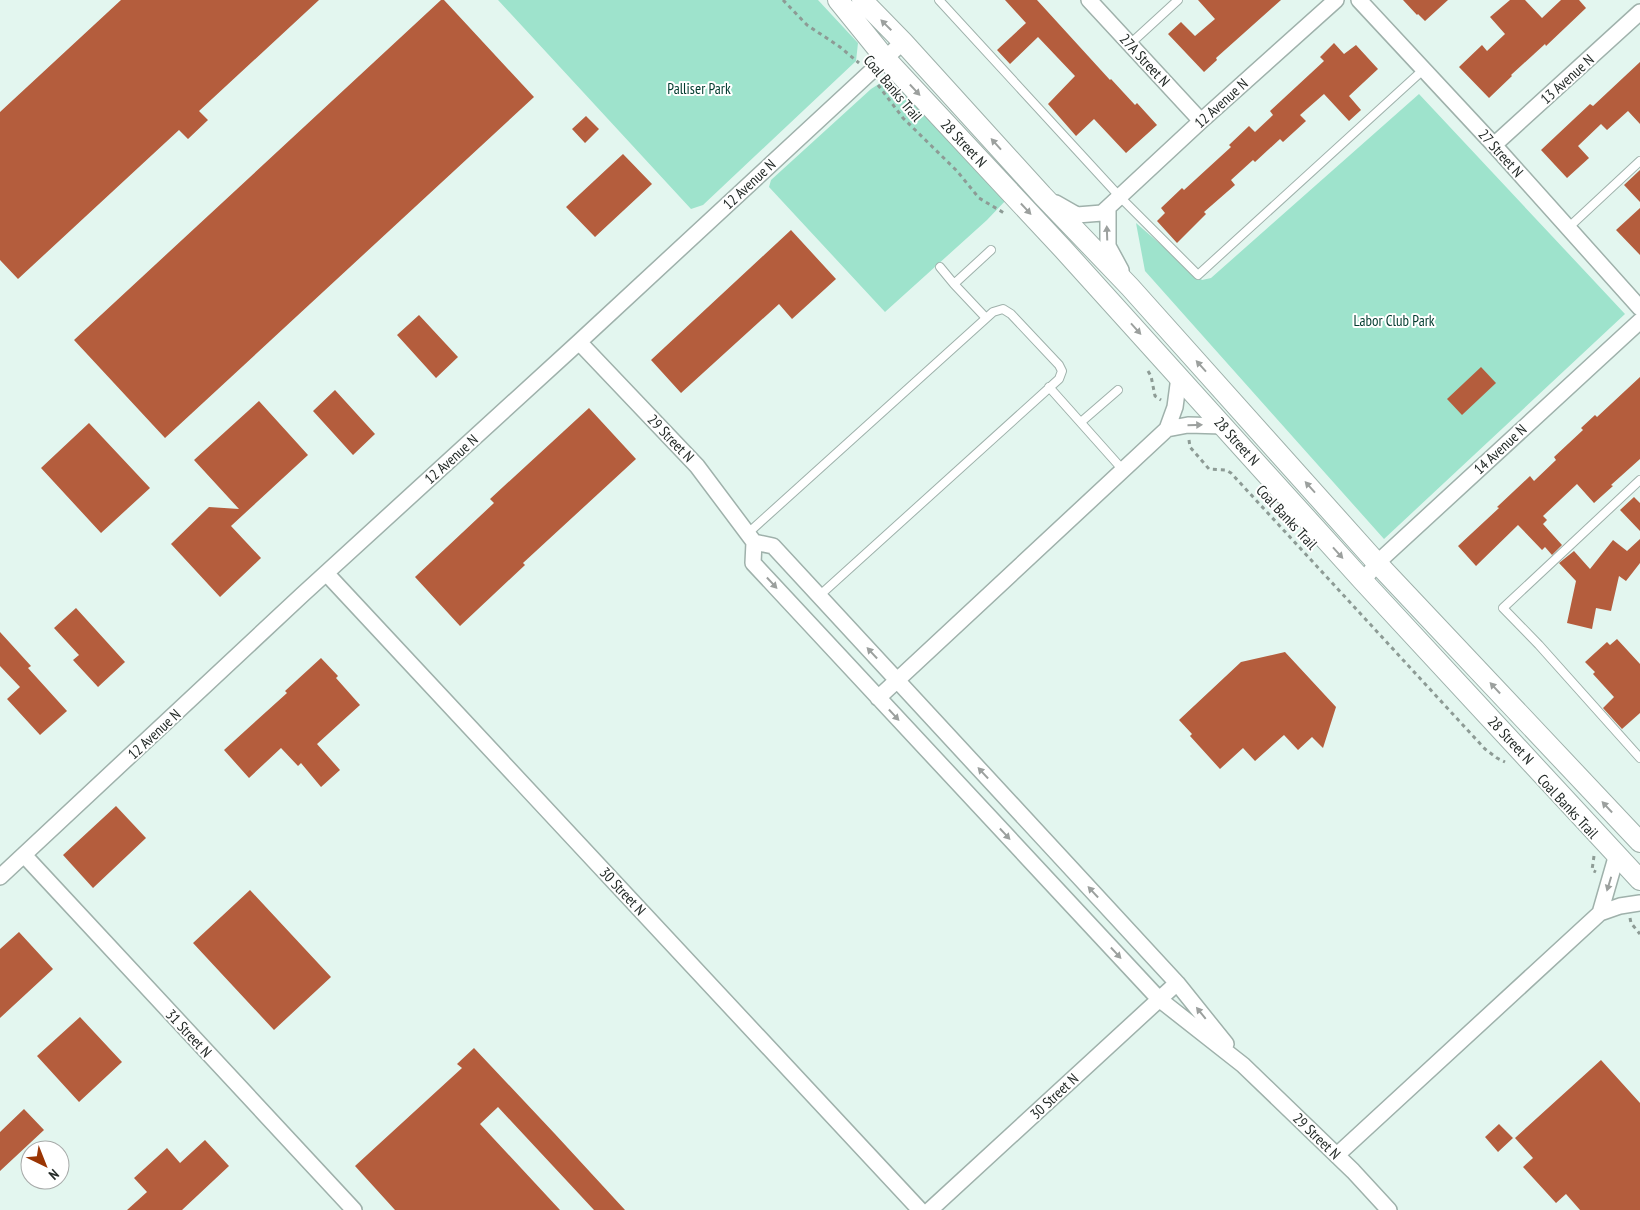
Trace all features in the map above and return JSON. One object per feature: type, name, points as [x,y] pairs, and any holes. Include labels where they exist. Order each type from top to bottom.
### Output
[{"type":"main road","name":"28 Street N","points":[[838,0],[885,58],[1063,249],[1363,580],[1640,880]]},
{"type":"main road","name":"28 Street N","points":[[862,0],[903,42],[1042,195],[1130,287],[1377,563],[1640,842]]},
{"type":"street","name":"27A Street N","points":[[1089,0],[1200,121]]},
{"type":"street","name":"12 Avenue N","points":[[1042,195],[1076,215],[1102,213],[1200,121],[1336,0]]},
{"type":"street","name":"27 Street N","points":[[1359,0],[1494,145],[1640,308]]},
{"type":"street","name":"13 Avenue N","points":[[1494,145],[1640,12]]},
{"type":"street","name":"12 Avenue N","points":[[0,877],[326,573],[903,42]]},
{"type":"street","points":[[1108,208],[1108,246],[1130,287]]},
{"type":"street","name":"14 Avenue N","points":[[1363,580],[1377,563],[1640,321]]},
{"type":"street","name":"29 Street N","points":[[579,342],[698,466],[751,538]]},
{"type":"street","points":[[878,698],[1168,429],[1175,407],[1179,377]]},
{"type":"street","points":[[1168,429],[1188,425],[1223,426]]},
{"type":"street","points":[[751,538],[774,546],[1177,983],[1243,1065],[1159,1000],[753,563],[751,538]]},
{"type":"street","name":"30 Street N","points":[[326,573],[920,1210]]},
{"type":"street","points":[[1600,913],[1617,854]]},
{"type":"street","name":"31 Street N","points":[[24,855],[354,1210]]},
{"type":"street","points":[[1337,1155],[1600,913],[1634,904]]},
{"type":"street","name":"30 Street N","points":[[930,1210],[1177,983]]},
{"type":"street","name":"29 Street N","points":[[1243,1065],[1337,1155],[1389,1210]]},
{"type":"lane","points":[[940,0],[1120,197],[1198,275],[1423,70]]},
{"type":"lane","points":[[1130,44],[1178,0]]},
{"type":"lane","points":[[1568,228],[1640,161]]},
{"type":"lane","points":[[954,284],[991,250]]},
{"type":"lane","points":[[940,267],[986,318]]},
{"type":"lane","points":[[751,538],[986,318],[993,312],[1003,309],[1011,314],[1059,365],[1062,372],[1059,379],[819,596]]},
{"type":"lane","points":[[1049,387],[1123,470]]},
{"type":"lane","points":[[1080,422],[1118,390]]},
{"type":"lane","points":[[1640,480],[1503,608],[1539,645],[1640,758]]},
{"type":"path","name":"Coal Banks Trail","points":[[783,0],[807,24],[856,60],[903,118],[957,171],[979,198],[1005,213],[1009,218]]},
{"type":"path","points":[[1147,370],[1151,376],[1155,396],[1175,407]]},
{"type":"path","name":"Coal Banks Trail","points":[[1188,425],[1190,447],[1209,469],[1226,470],[1231,473],[1485,749],[1511,765]]},
{"type":"path","name":"Coal Banks Trail","points":[[1592,849],[1594,860],[1592,870],[1610,880]]},
{"type":"path","points":[[1634,904],[1630,923],[1640,934]]},
{"type":"green space","name":"Palliser Park","points":[[498,0],[818,0],[858,43],[856,61],[703,205],[691,209]]},
{"type":"green space","points":[[885,80],[898,84],[1007,199],[987,220],[885,312],[769,187],[771,180],[871,89]]},
{"type":"green space","name":"Labor Club Park","points":[[1419,94],[1625,314],[1384,539],[1145,271],[1136,223],[1202,280],[1211,278]]},
{"type":"building","points":[[121,0],[319,0],[199,111],[208,120],[188,139],[179,130],[18,279],[0,260],[0,112]]},
{"type":"building","points":[[441,0],[444,0],[534,97],[165,438],[74,340]]},
{"type":"building","points":[[1005,0],[1037,0],[1110,80],[1135,105],[1137,103],[1157,125],[1126,153],[1094,119],[1076,136],[1048,104],[1075,76],[1038,37],[1010,64],[997,50],[1026,23]]},
{"type":"building","points":[[1198,0],[1281,0],[1216,58],[1217,60],[1204,72],[1168,34],[1181,22],[1195,36],[1215,19]]},
{"type":"building","points":[[1403,0],[1448,0],[1425,21]]},
{"type":"building","points":[[1510,0],[1525,0],[1542,18],[1561,0],[1579,0],[1586,8],[1546,46],[1545,44],[1511,75],[1489,98],[1459,67],[1482,45],[1487,51],[1505,34],[1490,17]]},
{"type":"building","points":[[1334,43],[1344,54],[1356,45],[1378,69],[1349,96],[1361,110],[1349,121],[1324,94],[1300,115],[1306,121],[1283,142],[1280,139],[1255,162],[1253,160],[1231,180],[1235,185],[1204,212],[1206,214],[1177,243],[1157,221],[1165,213],[1161,208],[1182,188],[1184,190],[1231,147],[1229,145],[1249,126],[1255,132],[1273,115],[1270,111],[1324,61],[1320,57]]},
{"type":"building","points":[[1640,62],[1640,124],[1628,111],[1607,130],[1601,124],[1578,146],[1589,158],[1567,178],[1541,150],[1590,104],[1593,106]]},
{"type":"building","points":[[586,116],[599,129],[585,143],[572,129]]},
{"type":"building","points":[[623,154],[652,184],[595,237],[566,207]]},
{"type":"building","points":[[1640,170],[1640,202],[1624,185]]},
{"type":"building","points":[[1640,208],[1640,255],[1616,230]]},
{"type":"building","points":[[791,230],[836,279],[792,319],[779,304],[681,393],[651,360]]},
{"type":"building","points":[[419,315],[458,357],[436,378],[397,335]]},
{"type":"building","points":[[1481,367],[1496,383],[1462,415],[1447,399]]},
{"type":"building","points":[[1640,377],[1640,459],[1594,503],[1577,484],[1543,516],[1547,520],[1543,524],[1562,545],[1552,555],[1545,547],[1542,550],[1518,525],[1476,566],[1458,546],[1530,476],[1534,481],[1556,460],[1554,457],[1583,430],[1581,428],[1595,415],[1597,417]]},
{"type":"building","points":[[335,390],[375,434],[353,455],[313,411]]},
{"type":"building","points":[[259,401],[308,455],[231,526],[261,558],[220,597],[171,544],[209,507],[239,509],[194,460]]},
{"type":"building","points":[[589,408],[636,459],[523,563],[525,565],[460,626],[415,577],[494,503],[490,499]]},
{"type":"building","points":[[89,423],[150,488],[101,533],[41,468]]},
{"type":"building","points":[[1634,497],[1640,503],[1640,531],[1620,510]]},
{"type":"building","points":[[1640,539],[1640,563],[1626,581],[1619,576],[1611,611],[1596,608],[1592,629],[1567,623],[1576,581],[1559,563],[1574,551],[1590,569],[1613,540],[1627,551]]},
{"type":"building","points":[[76,608],[125,662],[98,687],[73,660],[79,655],[54,628]]},
{"type":"building","points":[[0,632],[31,666],[28,668],[67,711],[40,735],[7,699],[20,687],[0,666]]},
{"type":"building","points":[[1617,639],[1640,664],[1640,713],[1622,729],[1603,708],[1614,697],[1585,662],[1607,642],[1610,645]]},
{"type":"building","points":[[1285,652],[1336,707],[1323,748],[1312,737],[1298,750],[1284,735],[1255,761],[1243,748],[1220,769],[1190,736],[1192,734],[1179,720],[1241,662]]},
{"type":"building","points":[[321,658],[338,676],[336,678],[360,705],[317,744],[340,770],[321,787],[301,763],[298,766],[281,748],[249,778],[224,750],[287,693],[285,691]]},
{"type":"building","points":[[116,806],[146,838],[93,888],[63,855]]},
{"type":"building","points":[[250,890],[331,977],[274,1030],[193,943]]},
{"type":"building","points":[[19,932],[53,969],[0,1018],[0,949]]},
{"type":"building","points":[[80,1017],[122,1062],[79,1102],[37,1056]]},
{"type":"building","points":[[474,1048],[625,1210],[594,1210],[498,1107],[480,1124],[560,1210],[395,1210],[355,1166],[462,1068],[457,1064]]},
{"type":"building","points":[[1601,1060],[1640,1103],[1640,1210],[1580,1210],[1566,1194],[1556,1203],[1523,1167],[1533,1158],[1515,1138]]},
{"type":"building","points":[[24,1109],[44,1130],[33,1140],[20,1140],[20,1152],[0,1171],[0,1132]]},
{"type":"building","points":[[1499,1124],[1513,1138],[1498,1152],[1485,1137]]},
{"type":"building","points":[[205,1140],[229,1166],[182,1210],[127,1210],[147,1192],[134,1178],[167,1148],[180,1163]]}]
